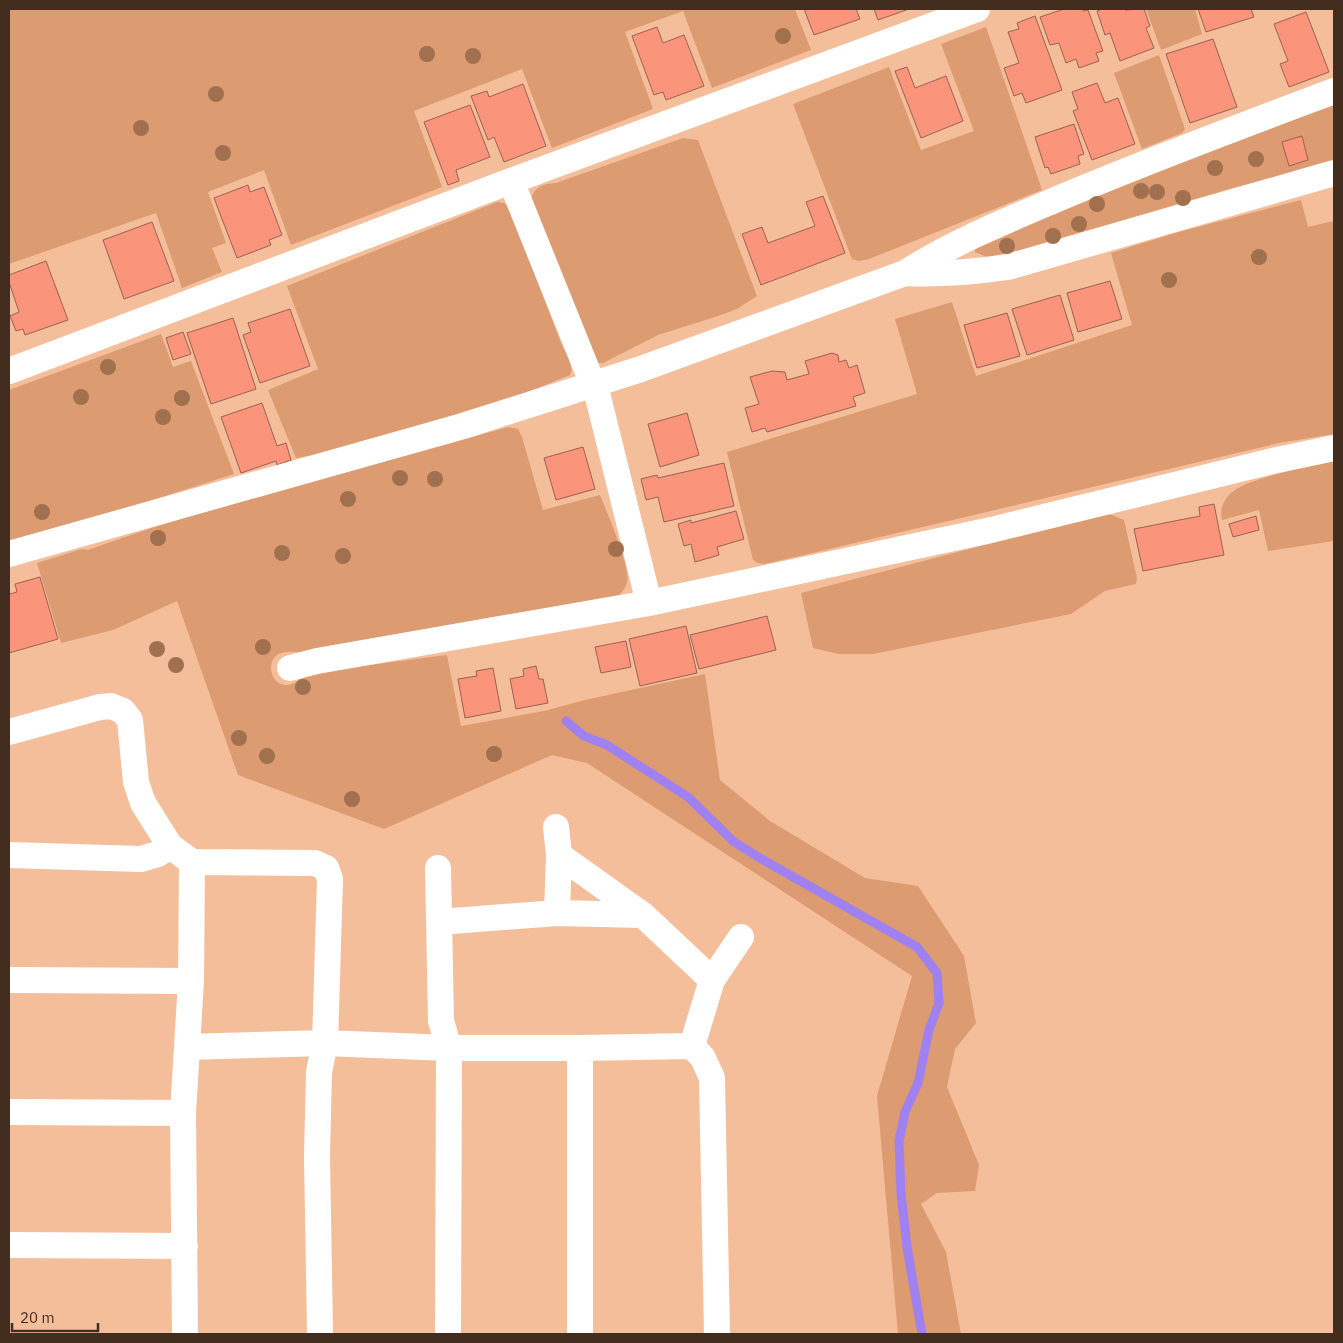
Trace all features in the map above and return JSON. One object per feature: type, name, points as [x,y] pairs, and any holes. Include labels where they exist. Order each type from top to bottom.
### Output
[{"type":"street","points":[[9,371],[511,181],[977,9]]},
{"type":"street","points":[[9,554],[463,426],[641,369],[905,273],[958,243],[1010,219],[1110,177],[1334,91]]},
{"type":"street","points":[[905,273],[970,273],[1008,267],[1334,173]]},
{"type":"street","points":[[511,181],[594,384],[649,603]]},
{"type":"street","points":[[290,668],[318,661],[649,603],[991,530],[1262,463],[1334,448]]},
{"type":"street","points":[[9,732],[100,707],[111,706],[123,711],[130,720],[136,782],[143,803],[170,846],[192,862],[315,863],[326,868],[330,879],[324,1043],[319,1072],[317,1147],[320,1334]]},
{"type":"street","points":[[556,827],[560,855],[557,913]]},
{"type":"street","points":[[9,854],[141,859],[158,854],[170,846]]},
{"type":"street","points":[[560,855],[643,915],[712,980]]},
{"type":"street","points":[[185,1334],[183,1113],[190,981],[192,862]]},
{"type":"street","points":[[438,868],[440,1021],[449,1048],[448,1334]]},
{"type":"street","points":[[439,922],[557,913],[643,915]]},
{"type":"street","points":[[692,1046],[712,980],[741,937]]},
{"type":"street","points":[[9,980],[190,981]]},
{"type":"street","points":[[187,1047],[324,1043],[449,1048],[692,1046],[703,1058],[712,1078],[717,1334]]},
{"type":"street","points":[[580,1048],[580,1334]]},
{"type":"street","points":[[9,1112],[183,1113]]},
{"type":"street","points":[[9,1245],[185,1246]]},
{"type":"shaded area","points":[[9,9],[795,9],[811,50],[712,88],[683,11],[625,32],[653,109],[552,148],[522,69],[414,111],[442,187],[291,245],[264,170],[208,192],[226,243],[212,248],[222,272],[182,288],[156,213],[9,264]]},
{"type":"shaded area","points":[[1146,9],[1195,9],[1202,34],[1161,50]]},
{"type":"shaded area","points":[[986,27],[1042,190],[869,259],[859,261],[852,259],[793,104],[889,67],[921,150],[974,131],[941,44]]},
{"type":"shaded area","points":[[1159,55],[1185,129],[1182,133],[1142,149],[1114,73]]},
{"type":"shaded area","points":[[1334,105],[1334,163],[1236,187],[1023,250],[987,257],[975,252],[975,249],[1116,187]]},
{"type":"shaded area","points":[[683,138],[698,140],[757,296],[737,309],[658,335],[603,363],[598,363],[531,199],[537,188],[543,185],[556,183]]},
{"type":"shaded area","points":[[1301,200],[1308,227],[1333,221],[1334,226],[1334,434],[1279,443],[764,564],[753,560],[727,452],[917,394],[895,319],[952,302],[976,376],[1132,325],[1111,253],[1175,233]]},
{"type":"shaded area","points":[[497,202],[504,203],[509,207],[570,363],[570,375],[523,394],[325,453],[296,458],[268,390],[318,369],[287,286]]},
{"type":"shaded area","points":[[161,334],[173,367],[191,361],[234,474],[115,512],[11,542],[9,535],[9,390]]},
{"type":"shaded area","points":[[508,427],[518,429],[522,437],[543,510],[600,495],[618,540],[625,565],[627,583],[621,593],[618,596],[310,653],[281,653],[272,662],[272,675],[277,682],[289,685],[309,674],[319,672],[447,655],[461,726],[544,711],[585,700],[705,674],[720,780],[770,821],[865,878],[918,886],[964,956],[976,1023],[955,1049],[947,1087],[979,1165],[975,1191],[937,1193],[921,1204],[946,1252],[961,1334],[898,1334],[877,1096],[912,976],[587,763],[552,755],[384,829],[238,775],[177,601],[113,630],[61,643],[37,563],[82,549],[88,550],[192,515]]},
{"type":"shaded area","points":[[1334,461],[1334,541],[1268,551],[1259,510],[1222,520],[1221,510],[1229,495],[1248,483]]},
{"type":"shaded area","points":[[1109,514],[1124,520],[1137,578],[1136,584],[1105,591],[1071,614],[873,654],[839,654],[813,648],[801,593]]},
{"type":"building","points":[[804,9],[856,9],[860,19],[814,35]]},
{"type":"building","points":[[874,9],[909,9],[878,20]]},
{"type":"building","points":[[1064,9],[1088,10],[1103,51],[1096,53],[1099,61],[1079,68],[1076,59],[1066,63],[1059,43],[1050,45],[1040,17]]},
{"type":"building","points":[[1102,9],[1144,9],[1150,26],[1146,28],[1154,48],[1120,61],[1110,33],[1105,35],[1097,11]]},
{"type":"building","points":[[1198,9],[1251,9],[1254,17],[1206,32]]},
{"type":"building","points":[[1306,12],[1329,72],[1289,87],[1280,64],[1288,61],[1274,24]]},
{"type":"building","points":[[1035,16],[1062,90],[1026,103],[1022,93],[1014,96],[1004,68],[1019,63],[1008,32],[1019,29],[1017,23]]},
{"type":"building","points":[[657,27],[663,43],[684,35],[704,86],[666,100],[663,92],[654,95],[632,36]]},
{"type":"building","points":[[1213,39],[1237,107],[1190,123],[1166,54]]},
{"type":"building","points":[[907,67],[915,88],[946,76],[963,121],[921,138],[895,71]]},
{"type":"building","points":[[1097,83],[1105,103],[1118,98],[1135,144],[1092,160],[1073,111],[1078,109],[1072,92]]},
{"type":"building","points":[[523,84],[546,146],[504,162],[494,137],[488,140],[471,96],[487,91],[489,97]]},
{"type":"building","points":[[470,105],[490,157],[456,170],[459,181],[448,185],[424,122]]},
{"type":"building","points":[[1074,124],[1084,154],[1078,156],[1080,164],[1051,174],[1048,167],[1045,168],[1035,137]]},
{"type":"building","points":[[1302,136],[1308,160],[1289,166],[1282,142]]},
{"type":"building","points":[[248,185],[250,192],[264,187],[282,235],[269,240],[271,245],[237,258],[214,198]]},
{"type":"building","points":[[823,196],[845,253],[761,285],[742,234],[762,227],[768,243],[815,226],[806,202]]},
{"type":"building","points":[[152,222],[174,281],[124,299],[103,240]]},
{"type":"building","points":[[46,261],[68,320],[25,335],[23,329],[16,331],[10,316],[19,312],[9,282],[9,275]]},
{"type":"building","points":[[1110,281],[1122,319],[1078,332],[1067,293]]},
{"type":"building","points":[[1060,295],[1074,340],[1027,355],[1012,309]]},
{"type":"building","points":[[290,309],[310,366],[260,383],[243,335],[251,332],[248,323]]},
{"type":"building","points":[[1007,313],[1020,356],[977,368],[964,325]]},
{"type":"building","points":[[233,318],[256,389],[211,404],[187,333]]},
{"type":"building","points":[[183,332],[191,354],[173,360],[166,338]]},
{"type":"building","points":[[832,353],[838,355],[839,362],[846,360],[849,368],[857,365],[865,393],[853,397],[856,406],[767,432],[765,428],[752,432],[745,408],[759,404],[750,377],[772,371],[785,372],[787,380],[809,374],[805,361]]},
{"type":"building","points":[[262,403],[277,446],[286,443],[291,460],[277,465],[276,461],[241,473],[221,417]]},
{"type":"building","points":[[687,413],[699,455],[660,467],[648,424]]},
{"type":"building","points":[[583,447],[595,489],[556,500],[544,458]]},
{"type":"building","points":[[724,463],[734,506],[664,522],[658,497],[646,500],[641,479],[657,475],[658,478]]},
{"type":"building","points":[[1214,504],[1224,555],[1143,571],[1134,529],[1200,516],[1199,507]]},
{"type":"building","points":[[736,511],[744,539],[717,547],[719,555],[695,562],[691,544],[684,546],[678,524],[691,520],[691,523]]},
{"type":"building","points":[[1256,516],[1259,530],[1233,537],[1229,524]]},
{"type":"building","points":[[40,577],[58,639],[9,653],[9,590],[10,594],[17,592],[15,584]]},
{"type":"building","points":[[767,616],[776,650],[699,669],[690,635]]},
{"type":"building","points":[[686,626],[697,673],[640,686],[629,639]]},
{"type":"building","points":[[626,641],[631,667],[601,673],[595,647]]},
{"type":"building","points":[[536,666],[539,679],[543,679],[548,703],[516,709],[510,679],[524,676],[523,669]]},
{"type":"building","points":[[493,668],[501,711],[465,718],[458,679],[477,676],[476,671]]},
{"type":"waterway","points":[[566,721],[584,736],[607,745],[688,797],[733,841],[917,947],[937,973],[939,1003],[929,1030],[918,1083],[905,1112],[899,1141],[901,1194],[907,1247],[922,1334]]}]
